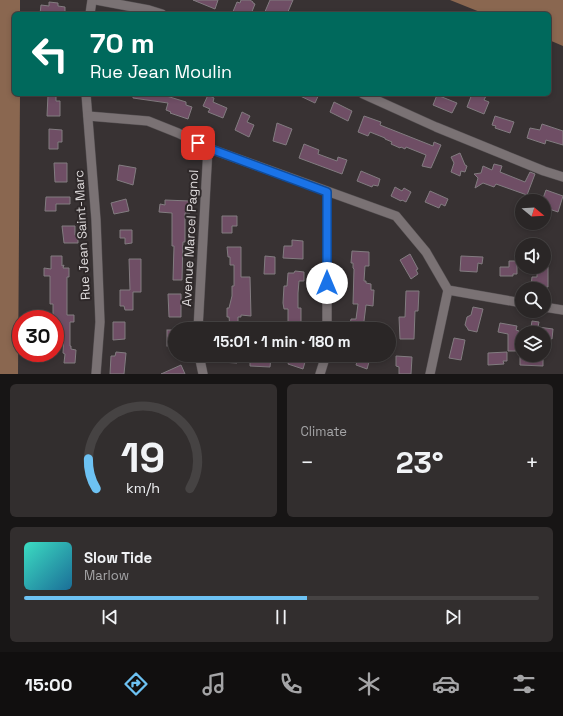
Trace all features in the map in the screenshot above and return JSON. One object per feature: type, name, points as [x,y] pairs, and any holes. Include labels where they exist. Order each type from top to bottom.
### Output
[{"type":"street","points":[[90,12],[92,0]]},
{"type":"street","points":[[96,0],[156,12]]},
{"type":"street","name":"Rue Jean Saint-Marc","points":[[86,96],[96,220],[100,322],[96,374]]},
{"type":"street","points":[[367,96],[443,130],[544,171],[563,177]]},
{"type":"street","points":[[88,116],[148,121],[178,133],[208,148],[396,216],[426,252],[448,290],[435,344],[430,374]]},
{"type":"street","name":"Avenue Marcel Pagnol","points":[[198,322],[208,148]]},
{"type":"street","points":[[327,192],[327,322]]},
{"type":"street","points":[[448,290],[515,302]]},
{"type":"street","points":[[551,308],[563,310]]},
{"type":"street","points":[[200,362],[203,374]]},
{"type":"street","points":[[320,374],[324,362]]},
{"type":"shaded area","points":[[0,0],[20,0],[20,12],[12,12],[12,96],[20,96],[18,310],[12,310],[12,362],[18,362],[18,374],[0,374]]},
{"type":"shaded area","points":[[450,0],[563,0],[563,46],[551,41],[551,12],[480,12]]},
{"type":"building","points":[[193,0],[218,0],[215,9]]},
{"type":"building","points":[[241,0],[250,0],[255,4],[252,12],[233,12],[237,2],[240,3]]},
{"type":"building","points":[[270,0],[293,0],[288,12],[265,12]]},
{"type":"building","points":[[49,2],[58,3],[58,6],[65,7],[65,12],[40,12],[41,5],[49,6]]},
{"type":"building","points":[[48,96],[56,96],[56,101],[60,101],[60,116],[47,116]]},
{"type":"building","points":[[133,96],[166,96],[186,102],[186,105],[192,107],[188,119],[170,113],[171,112],[166,110],[168,103],[133,98]]},
{"type":"building","points":[[208,96],[210,96],[214,98],[213,102],[227,108],[223,118],[208,112],[210,109],[203,106]]},
{"type":"building","points":[[300,96],[318,96],[315,103]]},
{"type":"building","points":[[437,96],[457,103],[452,113],[433,105]]},
{"type":"building","points":[[471,96],[486,96],[484,100],[489,102],[484,114],[467,107]]},
{"type":"building","points":[[334,102],[352,111],[348,121],[330,112]]},
{"type":"building","points":[[242,112],[250,116],[247,122],[254,125],[249,137],[235,130]]},
{"type":"building","points":[[364,116],[381,122],[380,125],[433,146],[434,142],[441,145],[431,168],[422,166],[426,155],[406,147],[405,149],[400,148],[391,144],[392,142],[385,138],[370,132],[368,136],[358,132]]},
{"type":"building","points":[[495,116],[514,122],[510,133],[495,128],[496,126],[492,125]]},
{"type":"building","points":[[277,123],[292,129],[286,145],[273,141]]},
{"type":"building","points":[[542,124],[563,131],[563,145],[546,140],[545,144],[527,138],[530,128],[540,130]]},
{"type":"building","points":[[49,129],[62,130],[62,142],[58,142],[58,149],[49,149]]},
{"type":"building","points":[[304,144],[319,150],[318,154],[337,161],[338,157],[347,160],[342,174],[299,158]]},
{"type":"building","points":[[460,153],[465,165],[467,166],[465,172],[461,171],[460,176],[451,172],[454,163],[451,157]]},
{"type":"building","points":[[54,163],[67,163],[67,182],[55,182]]},
{"type":"building","points":[[494,164],[502,166],[500,172],[525,182],[530,172],[535,174],[527,194],[496,184],[494,187],[483,183],[475,188],[478,178],[474,174],[481,173],[483,166],[492,170]]},
{"type":"building","points":[[119,165],[136,168],[133,185],[117,180]]},
{"type":"building","points":[[361,171],[380,179],[378,186],[373,185],[372,187],[357,181]]},
{"type":"building","points":[[395,187],[402,191],[404,188],[411,192],[406,202],[391,196]]},
{"type":"building","points":[[546,190],[563,196],[558,212],[551,210],[551,194],[545,194]]},
{"type":"building","points":[[430,191],[448,199],[445,206],[441,204],[439,208],[425,202]]},
{"type":"building","points":[[46,197],[70,197],[70,204],[56,204],[56,211],[45,211]]},
{"type":"building","points":[[126,199],[129,211],[114,214],[111,203]]},
{"type":"building","points":[[165,200],[190,201],[190,213],[185,213],[185,242],[183,242],[182,280],[173,280],[174,246],[172,246],[172,213],[159,212],[160,204],[165,205]]},
{"type":"building","points":[[222,216],[237,216],[237,226],[232,226],[232,233],[222,233]]},
{"type":"building","points":[[62,226],[75,226],[75,235],[78,235],[78,243],[64,243]]},
{"type":"building","points":[[120,230],[132,230],[132,243],[125,244],[125,238],[120,238]]},
{"type":"building","points":[[292,240],[303,241],[303,259],[283,258],[284,246],[292,246]]},
{"type":"building","points":[[227,247],[241,247],[241,277],[250,277],[251,316],[241,315],[241,317],[238,317],[238,322],[229,322],[229,317],[227,317],[227,308],[229,308],[232,296],[232,286],[234,286],[234,265],[230,265],[230,257],[228,257]]},
{"type":"building","points":[[352,251],[369,252],[369,266],[365,266],[364,281],[371,284],[371,290],[374,290],[373,306],[366,305],[364,322],[350,322],[351,319],[356,319],[358,304],[353,304],[354,269],[353,263],[351,263]]},
{"type":"building","points":[[410,254],[418,269],[416,270],[418,274],[411,279],[400,260]]},
{"type":"building","points":[[51,256],[62,256],[62,266],[64,265],[63,268],[69,268],[69,277],[67,277],[67,315],[74,315],[74,322],[70,322],[70,346],[71,349],[76,350],[75,363],[64,363],[64,310],[53,310],[53,304],[50,304],[50,276],[44,276],[44,268],[51,269]]},
{"type":"building","points":[[265,256],[275,257],[275,274],[264,274]]},
{"type":"building","points":[[461,256],[483,257],[482,264],[478,263],[477,272],[460,271]]},
{"type":"building","points":[[129,259],[141,259],[141,292],[133,292],[133,310],[125,310],[124,306],[120,306],[120,290],[130,290]]},
{"type":"building","points":[[509,261],[515,261],[515,274],[513,274],[513,276],[500,276],[500,267],[509,267]]},
{"type":"building","points":[[295,271],[304,272],[304,281],[299,281],[298,293],[298,308],[301,308],[301,322],[288,322],[288,309],[284,309],[283,303],[284,286],[287,286],[288,273],[294,273]]},
{"type":"building","points":[[537,274],[548,274],[548,282],[531,282],[532,277],[537,277]]},
{"type":"building","points":[[406,291],[419,291],[418,311],[415,311],[414,339],[400,339],[399,317],[405,317]]},
{"type":"building","points":[[168,294],[181,294],[181,317],[169,317]]},
{"type":"building","points":[[473,307],[483,309],[477,332],[468,330],[465,325],[467,317],[471,315]]},
{"type":"building","points":[[532,321],[539,322],[538,326],[531,326]]},
{"type":"building","points":[[113,322],[125,322],[125,339],[113,340]]},
{"type":"building","points":[[500,323],[517,326],[515,326],[515,351],[508,351],[508,334],[498,332]]},
{"type":"building","points":[[551,329],[553,329],[551,339]]},
{"type":"building","points":[[167,330],[168,330],[168,346]]},
{"type":"building","points":[[454,338],[465,340],[461,360],[449,358]]},
{"type":"building","points":[[116,352],[126,353],[124,374],[110,374],[111,356],[115,356]]},
{"type":"building","points":[[507,352],[507,361],[503,361],[504,364],[488,365],[488,353]]},
{"type":"building","points":[[396,356],[412,357],[411,374],[399,374],[399,367],[396,366]]},
{"type":"building","points":[[250,362],[270,362],[270,367],[250,366]]},
{"type":"building","points":[[289,362],[305,362],[303,369],[288,364]]},
{"type":"building","points":[[357,362],[369,362],[367,369],[356,365]]},
{"type":"building","points":[[520,362],[543,362],[543,366],[520,365]]},
{"type":"building","points":[[181,365],[185,374],[161,374]]},
{"type":"route","points":[[198,143],[327,192],[327,283]]}]
